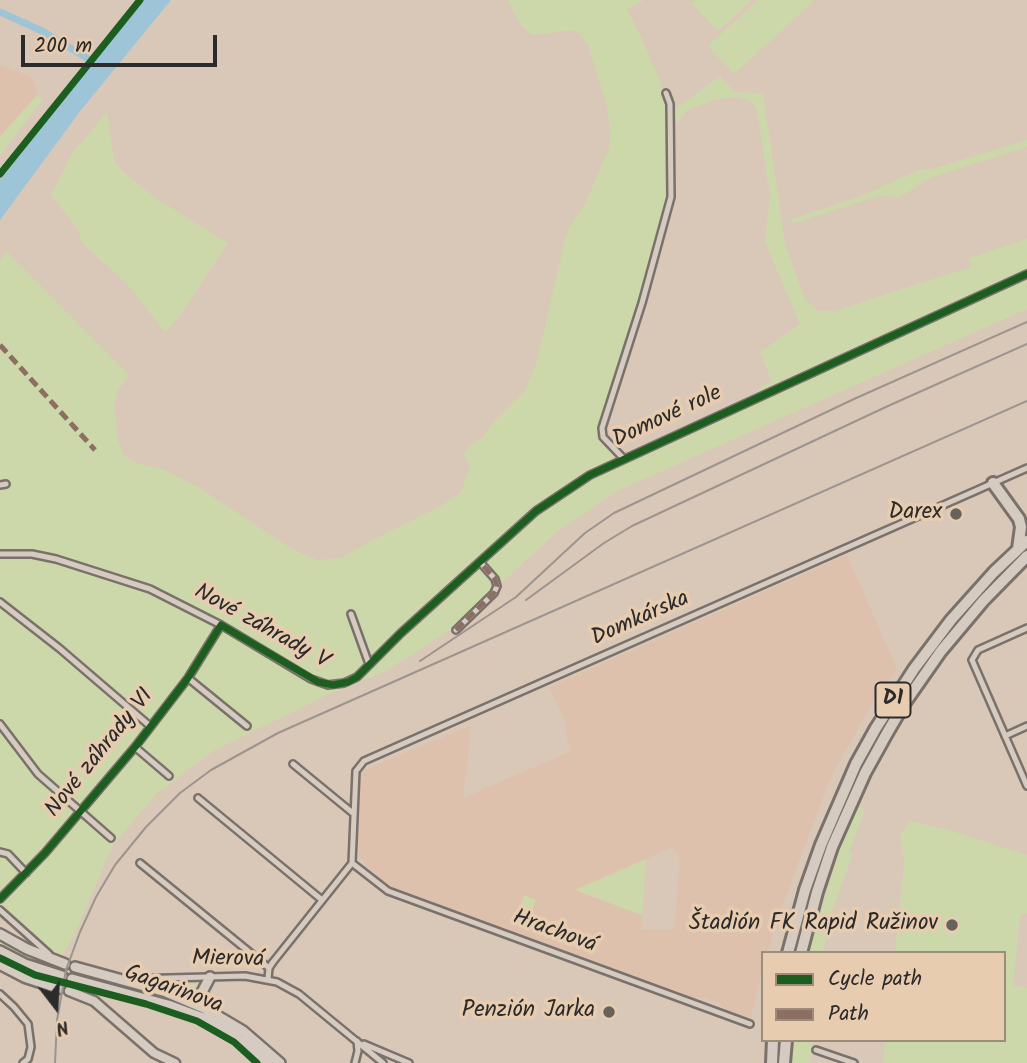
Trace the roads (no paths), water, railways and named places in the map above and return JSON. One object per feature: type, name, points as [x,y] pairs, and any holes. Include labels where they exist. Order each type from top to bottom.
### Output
[{"type":"highway","points":[[995,482],[1018,508],[1027,514]]},
{"type":"highway","points":[[995,482],[1019,519],[1022,552]]},
{"type":"highway","name":"D1","points":[[802,951],[832,848],[865,773],[904,704],[941,651],[992,591],[1022,552],[1027,541]]},
{"type":"highway","name":"D1","points":[[789,951],[805,890],[821,845],[851,774],[876,728],[932,644],[974,593],[1022,552]]},
{"type":"highway","points":[[772,1063],[774,1042]]},
{"type":"highway","points":[[785,1063],[786,1042]]},
{"type":"main road","name":"Gagarinova","points":[[0,934],[27,949],[65,964],[166,992],[204,1008],[243,1031],[280,1063]]},
{"type":"main road","name":"Gagarinova","points":[[0,951],[25,964],[67,978],[168,1005],[203,1018],[237,1038],[268,1063]]},
{"type":"main road","points":[[204,1008],[201,994],[210,976]]},
{"type":"street","points":[[624,459],[603,437],[602,428],[642,303],[671,197],[670,104],[666,93]]},
{"type":"street","name":"Domové role","points":[[369,664],[556,496],[590,475],[1027,274]]},
{"type":"street","name":"Domkárska","points":[[352,863],[356,771],[364,761],[1027,468]]},
{"type":"street","name":"Nové záhrady V","points":[[0,554],[32,554],[93,569],[150,589],[221,625],[323,684],[348,682],[369,664],[351,614]]},
{"type":"street","points":[[456,630],[494,593],[497,586],[495,579],[480,562]]},
{"type":"street","points":[[0,602],[59,648],[150,726]]},
{"type":"street","name":"Nové záhrady VI","points":[[0,899],[26,873],[135,747],[188,678],[221,625]]},
{"type":"street","points":[[1027,628],[978,650],[973,656],[972,664],[1027,786]]},
{"type":"street","points":[[188,678],[247,726]]},
{"type":"street","points":[[0,724],[38,774],[111,838]]},
{"type":"street","points":[[1005,736],[1027,726]]},
{"type":"street","points":[[135,747],[169,776]]},
{"type":"street","points":[[293,764],[354,814]]},
{"type":"street","points":[[198,798],[322,900]]},
{"type":"street","points":[[0,852],[8,854],[26,873]]},
{"type":"street","points":[[139,863],[270,968]]},
{"type":"street","points":[[268,979],[270,968],[352,863]]},
{"type":"street","name":"Hrachová","points":[[352,863],[388,891],[750,1024]]},
{"type":"street","points":[[0,910],[65,964]]},
{"type":"street","points":[[0,965],[25,978],[82,995],[99,1005],[163,1063]]},
{"type":"street","name":"Mierová","points":[[120,979],[156,980],[210,976],[268,979],[299,994],[383,1063]]},
{"type":"street","points":[[0,994],[28,1024],[31,1046],[28,1059],[23,1063]]},
{"type":"street","points":[[355,1063],[357,1041]]},
{"type":"street","name":"Mierová","points":[[357,1041],[409,1063]]},
{"type":"street","points":[[816,1050],[854,1063]]},
{"type":"street","points":[[154,1053],[175,1063]]},
{"type":"water","points":[[143,0],[171,0],[81,110],[0,220],[0,180]]},
{"type":"waterway","points":[[0,12],[42,31],[87,58]]},
{"type":"railway","points":[[420,661],[516,597],[585,533],[614,513],[854,399],[1027,322]]},
{"type":"railway","points":[[526,600],[632,526],[1027,344]]},
{"type":"railway","points":[[55,1063],[57,1020],[66,970],[96,897],[115,865],[146,827],[180,793],[211,770],[278,733],[1027,401]]},
{"type":"place","name":"Darex","points":[[956,514]]},
{"type":"place","name":"Štadión FK Rapid Ružinov","points":[[952,925]]},
{"type":"place","name":"Penzión Jarka","points":[[609,1012]]}]
